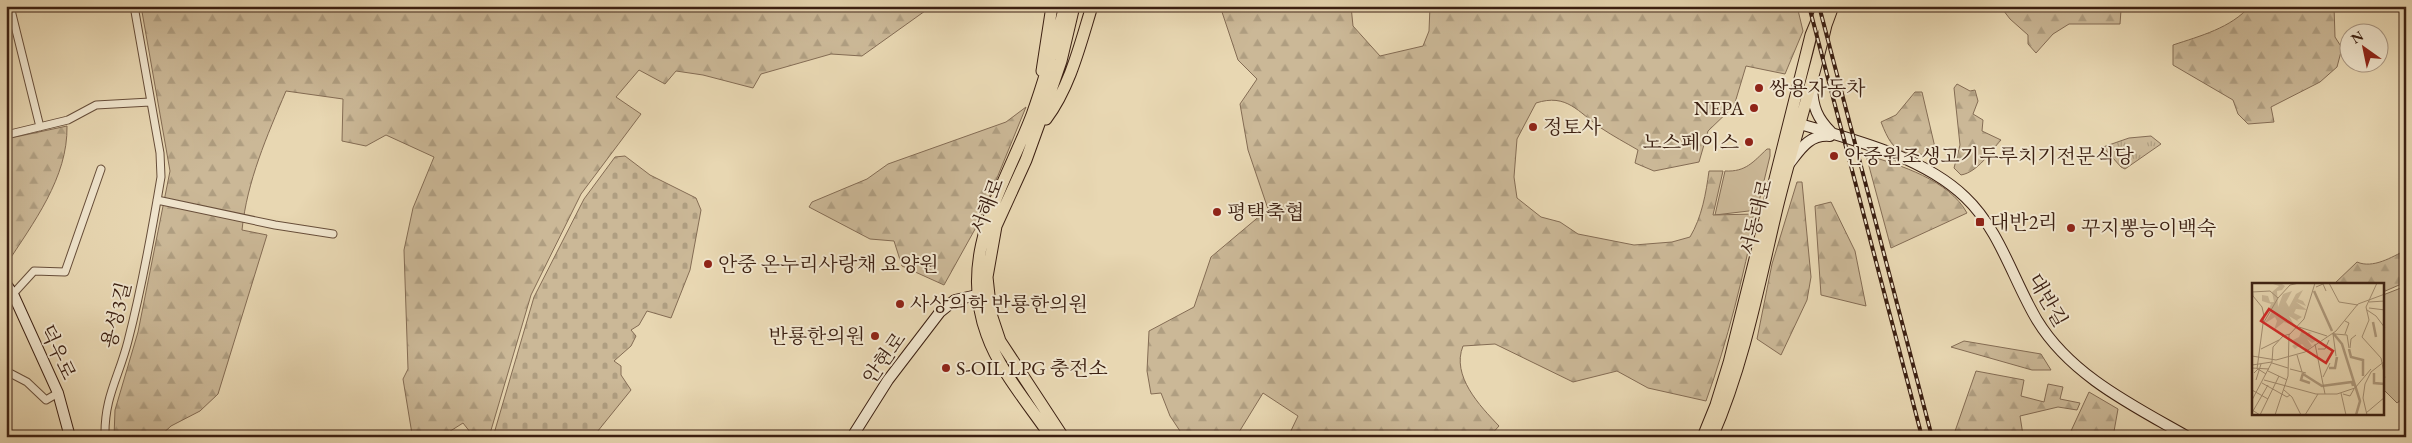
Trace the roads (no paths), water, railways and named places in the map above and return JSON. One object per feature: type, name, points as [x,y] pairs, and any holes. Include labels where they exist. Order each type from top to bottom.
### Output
[{"type":"main road","points":[[1040,93],[1052,6]]},
{"type":"main road","name":"서해로","points":[[1051,437],[993,350],[986,333],[978,254],[984,228],[1040,93],[1050,64],[1065,6]]},
{"type":"main road","name":"서해로","points":[[1063,437],[1000,341],[982,294],[996,226],[1036,133],[1061,61],[1074,6]]},
{"type":"main road","points":[[1036,133],[1051,112],[1062,91],[1077,56],[1092,6]]},
{"type":"main road","name":"서동대로","points":[[1712,437],[1730,390],[1746,338],[1788,165],[1794,124],[1812,35],[1823,6]]},
{"type":"main road","name":"서동대로","points":[[1703,437],[1716,405],[1744,309],[1773,184],[1812,78],[1833,6]]},
{"type":"street","points":[[10,6],[40,127]]},
{"type":"street","name":"용성3길","points":[[105,437],[105,413],[109,395],[128,343],[161,177],[160,153],[134,6]]},
{"type":"street","points":[[1812,78],[1815,111],[1819,120],[1831,135]]},
{"type":"street","points":[[6,135],[68,120],[96,105],[150,102]]},
{"type":"street","name":"대반길","points":[[1794,124],[1831,135],[1860,148],[1903,158],[1948,182],[1979,212],[1996,239],[2038,321],[2056,348],[2069,361],[2097,382],[2188,437]]},
{"type":"street","points":[[1788,165],[1808,141],[1820,135],[1831,135]]},
{"type":"street","points":[[13,294],[34,271],[44,269],[64,272],[101,170]]},
{"type":"street","points":[[157,200],[275,225],[333,234]]},
{"type":"street","name":"덕우로","points":[[6,284],[13,294],[58,393],[70,437]]},
{"type":"street","name":"안현로","points":[[852,437],[888,380],[940,312],[955,300],[982,294]]},
{"type":"street","points":[[6,371],[27,382],[46,400],[58,393]]},
{"type":"railway","points":[[1809,6],[1922,437]]},
{"type":"railway","points":[[1819,6],[1932,437]]},
{"type":"place","name":"쌍용자동차","points":[[1759,88]]},
{"type":"place","name":"NEPA","points":[[1754,108]]},
{"type":"place","name":"정토사","points":[[1533,127]]},
{"type":"place","name":"노스페이스","points":[[1749,142]]},
{"type":"place","name":"안중원조생고기두루치기전문식당","points":[[1834,156]]},
{"type":"place","name":"평택축협","points":[[1217,212]]},
{"type":"place","name":"대반2리","points":[[1980,222]]},
{"type":"place","name":"꾸지뽕능이백숙","points":[[2071,228]]},
{"type":"place","name":"안중 온누리사랑채 요양원","points":[[708,264]]},
{"type":"place","name":"사상의학 반룡한의원","points":[[900,304]]},
{"type":"place","name":"반룡한의원","points":[[875,336]]},
{"type":"place","name":"S-OIL LPG 충전소","points":[[946,368]]}]
